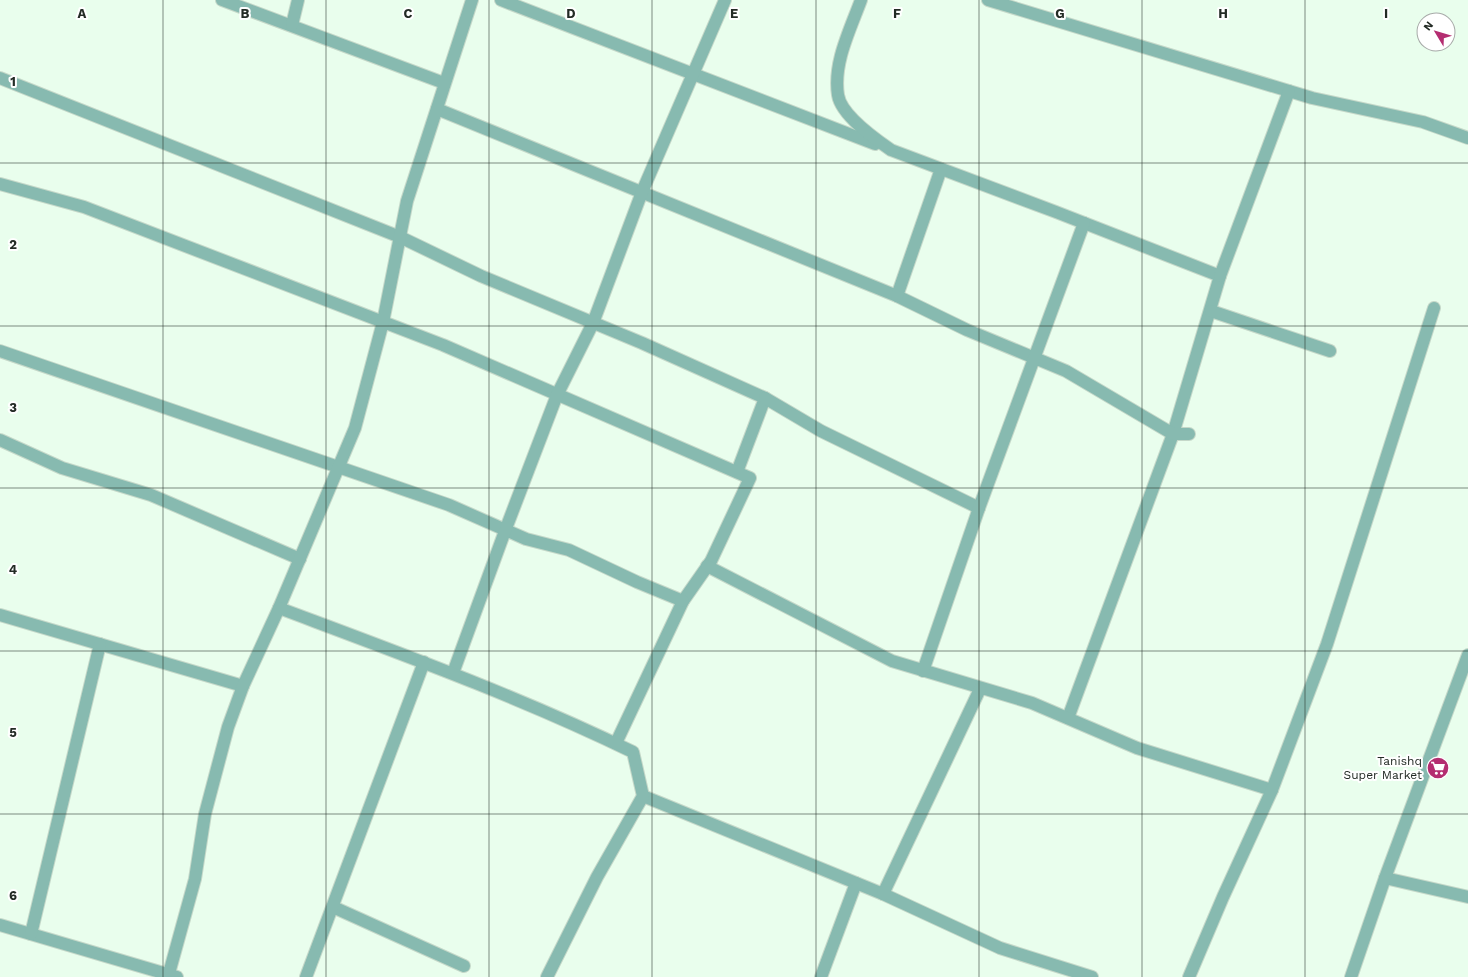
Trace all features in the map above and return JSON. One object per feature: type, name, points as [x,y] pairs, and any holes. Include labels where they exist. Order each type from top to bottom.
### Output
[{"type":"street","points":[[222,0],[444,83]]},
{"type":"street","points":[[292,25],[298,0]]},
{"type":"street","points":[[0,925],[171,976],[195,878],[205,814],[228,727],[243,686],[279,608],[355,428],[384,322],[407,202],[444,83],[472,0]]},
{"type":"street","points":[[501,0],[693,75],[1220,276]]},
{"type":"street","points":[[453,673],[505,530],[557,396],[593,323],[642,192],[725,0]]},
{"type":"street","points":[[861,0],[839,63],[838,96],[849,115],[864,130],[890,150]]},
{"type":"street","points":[[988,0],[1312,98],[1423,122],[1468,138]]},
{"type":"street","points":[[0,78],[400,237],[482,276],[642,343],[765,398],[821,431],[979,508]]},
{"type":"street","points":[[1068,718],[1173,434],[1211,311],[1220,276],[1289,91]]},
{"type":"street","points":[[437,109],[897,296],[967,330],[1066,371],[1173,434],[1189,434]]},
{"type":"street","points":[[897,296],[941,169]]},
{"type":"street","points":[[0,184],[84,208],[443,345],[557,396],[750,478],[707,566],[683,601],[616,744]]},
{"type":"street","points":[[923,671],[979,508],[1084,223]]},
{"type":"street","points":[[1189,977],[1223,897],[1272,790],[1327,644],[1434,308]]},
{"type":"street","points":[[1211,311],[1330,352]]},
{"type":"street","points":[[0,350],[448,505],[526,539],[569,550],[637,582],[683,601]]},
{"type":"street","points":[[737,472],[765,398]]},
{"type":"street","points":[[0,440],[62,468],[151,495],[300,559]]},
{"type":"street","points":[[707,566],[892,661],[980,689],[1032,703],[1137,748],[1272,790]]},
{"type":"street","points":[[279,608],[453,673],[589,730],[633,752],[643,796],[597,877],[547,977]]},
{"type":"street","points":[[0,615],[243,686]]},
{"type":"street","points":[[31,934],[100,644]]},
{"type":"street","points":[[1351,977],[1385,878],[1468,655]]},
{"type":"street","points":[[306,977],[424,662]]},
{"type":"street","points":[[882,894],[980,689]]},
{"type":"street","points":[[643,796],[882,894],[1000,948],[1092,977]]},
{"type":"street","points":[[1385,878],[1468,897]]},
{"type":"street","points":[[820,977],[856,883]]},
{"type":"street","points":[[332,907],[464,966]]},
{"type":"place","name":"Tanishq Super Market","points":[[1438,768]]}]
